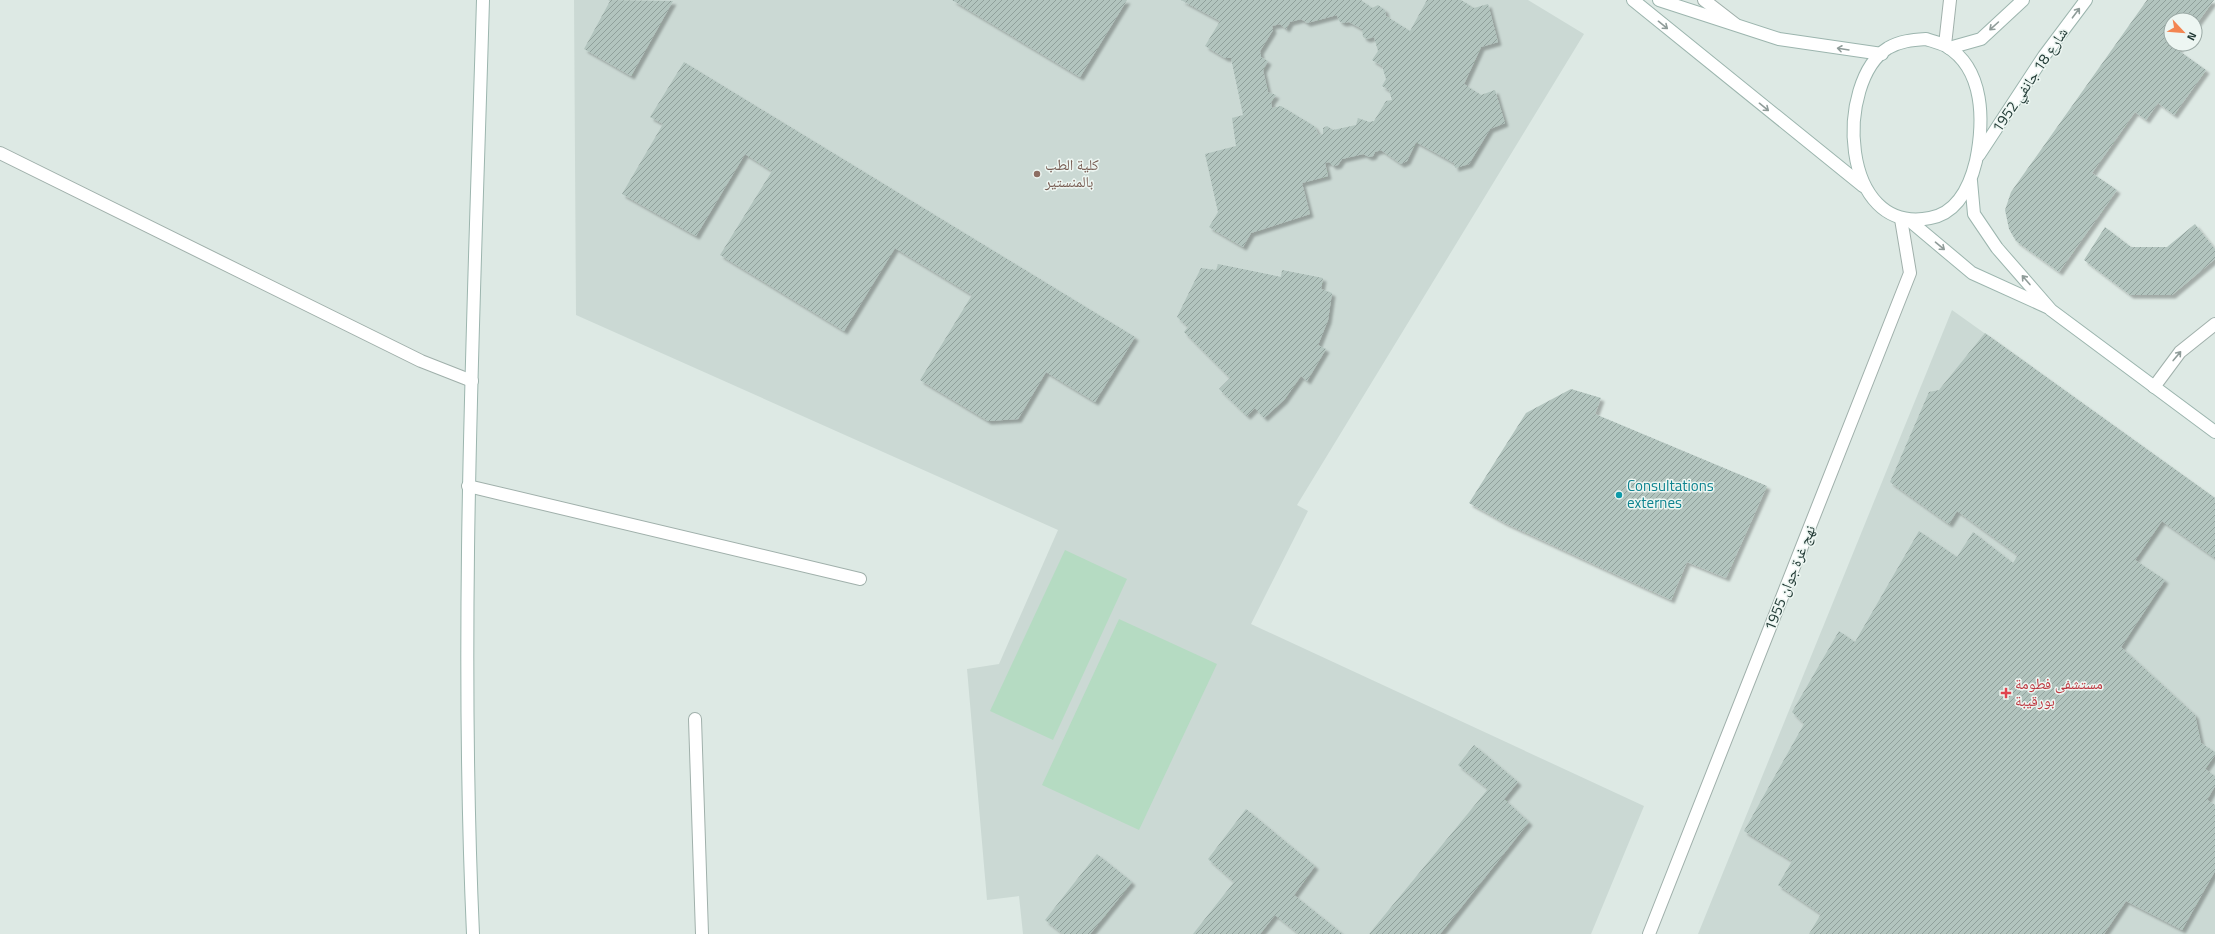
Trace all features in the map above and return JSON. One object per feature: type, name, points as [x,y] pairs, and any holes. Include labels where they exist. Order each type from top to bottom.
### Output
[{"type":"main road","points":[[473,934],[468,824],[468,486],[483,0]]},
{"type":"main road","points":[[1633,0],[1863,186]]},
{"type":"main road","points":[[1659,0],[1779,39],[1882,54]]},
{"type":"main road","points":[[1704,0],[1736,25]]},
{"type":"main road","points":[[1947,47],[1950,0]]},
{"type":"main road","points":[[1947,47],[1981,39],[2023,0]]},
{"type":"main road","name":"شارع 18 جانفي 1952","points":[[1976,161],[2044,56],[2086,0]]},
{"type":"main road","points":[[1906,220],[1936,217],[1952,208],[1964,195],[1971,179],[1976,161],[1981,132],[1977,91],[1971,74],[1961,57],[1947,47],[1926,39],[1906,41],[1888,48],[1873,62],[1856,102],[1854,138],[1863,186],[1871,200],[1885,212],[1906,220],[1972,273],[2051,310],[2215,432]]},
{"type":"main road","points":[[0,153],[421,361],[472,381]]},
{"type":"main road","points":[[1971,179],[1974,214],[1997,248],[2051,310]]},
{"type":"main road","name":"نهج غرة جوان 1955","points":[[1649,934],[1910,273],[1906,220]]},
{"type":"main road","points":[[2154,387],[2180,352],[2215,324]]},
{"type":"main road","points":[[468,486],[860,579]]},
{"type":"main road","points":[[696,719],[702,934]]},
{"type":"shaded area","name":"كلية الطب بالمنستير","points":[[574,0],[1528,0],[1584,34],[1297,505],[1308,511],[1251,624],[1644,806],[1591,934],[1023,934],[1019,896],[987,900],[967,669],[999,664],[1058,530],[576,315]]},
{"type":"shaded area","name":"مستشفى فطومة بورقيبة","points":[[1952,310],[2215,498],[2215,934],[1698,934]]},
{"type":"green space","points":[[1065,550],[1127,579],[1053,740],[990,711]]},
{"type":"green space","points":[[1119,619],[1217,664],[1139,830],[1042,785]]},
{"type":"building","points":[[608,0],[673,1],[631,76],[584,49],[610,1]]},
{"type":"building","points":[[952,0],[1127,0],[1080,77]]},
{"type":"building","points":[[1181,0],[1361,0],[1372,8],[1378,5],[1385,10],[1386,16],[1410,31],[1427,0],[1461,0],[1474,8],[1488,4],[1498,42],[1481,47],[1464,84],[1481,95],[1495,90],[1505,123],[1490,129],[1469,164],[1455,168],[1454,163],[1416,142],[1407,161],[1401,164],[1381,150],[1375,152],[1373,156],[1369,157],[1363,154],[1342,159],[1338,165],[1333,166],[1329,162],[1325,163],[1328,176],[1302,183],[1310,214],[1251,233],[1243,247],[1209,227],[1218,212],[1205,154],[1236,146],[1232,118],[1243,115],[1231,58],[1225,58],[1205,46],[1220,21]],"holes":[[[1337,15],[1339,21],[1343,23],[1349,22],[1362,29],[1363,37],[1367,39],[1374,37],[1378,51],[1372,60],[1382,66],[1386,79],[1382,86],[1389,90],[1392,100],[1386,101],[1374,121],[1369,122],[1358,118],[1356,125],[1333,130],[1327,126],[1323,128],[1323,134],[1319,135],[1314,126],[1281,106],[1272,108],[1271,102],[1276,95],[1268,92],[1263,70],[1268,61],[1261,57],[1260,51],[1273,30],[1272,26],[1280,24],[1286,29],[1290,22],[1301,19],[1307,23]]]},
{"type":"building","points":[[2147,0],[2214,0],[2203,15],[2203,12],[2163,12],[2163,52],[2181,52],[2206,70],[2174,115],[2158,103],[2146,120],[2135,112],[2092,173],[2117,190],[2059,272],[2016,241],[2009,229],[2005,210],[2011,192]]},
{"type":"building","points":[[684,62],[1135,337],[1095,402],[1046,372],[1018,419],[988,421],[920,380],[972,295],[895,248],[844,331],[720,255],[772,171],[745,154],[696,236],[622,194],[663,124],[650,117]]},
{"type":"building","points":[[2195,224],[2215,249],[2215,259],[2172,295],[2130,295],[2084,260],[2105,227],[2131,247],[2167,247]]},
{"type":"building","points":[[1218,264],[1281,277],[1282,270],[1323,278],[1321,289],[1332,293],[1328,320],[1318,345],[1326,349],[1307,381],[1301,376],[1284,400],[1264,418],[1255,408],[1247,416],[1219,389],[1230,378],[1184,332],[1188,327],[1177,317],[1201,268],[1216,270]]},
{"type":"building","name":"مستشفى فطومة بورقيبة","points":[[1985,333],[2215,498],[2215,558],[2162,521],[2135,560],[2165,580],[2121,647],[2195,715],[2201,743],[2215,752],[2215,755],[2205,769],[2215,776],[2215,786],[2207,800],[2215,805],[2215,871],[2182,930],[2126,901],[2104,934],[1809,934],[1821,914],[1778,885],[1792,861],[1744,831],[1804,724],[1792,712],[1839,631],[1855,642],[1919,531],[1957,557],[1973,532],[2013,563],[2018,555],[1957,511],[1949,524],[1890,482],[1929,392],[1939,390]]},
{"type":"building","name":"Consultations externes","points":[[1571,389],[1601,398],[1595,414],[1767,486],[1726,578],[1687,562],[1671,600],[1505,523],[1469,503],[1526,413]]},
{"type":"building","points":[[1474,745],[1518,782],[1504,799],[1529,822],[1440,934],[1369,934],[1488,789],[1458,765]]},
{"type":"building","points":[[1246,809],[1315,866],[1294,895],[1343,934],[1299,934],[1275,915],[1260,934],[1193,934],[1234,882],[1208,859]]},
{"type":"building","points":[[1097,854],[1132,882],[1090,934],[1063,934],[1045,920]]},
{"type":"place","name":"كلية الطب بالمنستير","points":[[1037,174]]},
{"type":"place","name":"Consultations externes","points":[[1619,495]]},
{"type":"place","name":"مستشفى فطومة بورقيبة","points":[[2006,693]]}]
